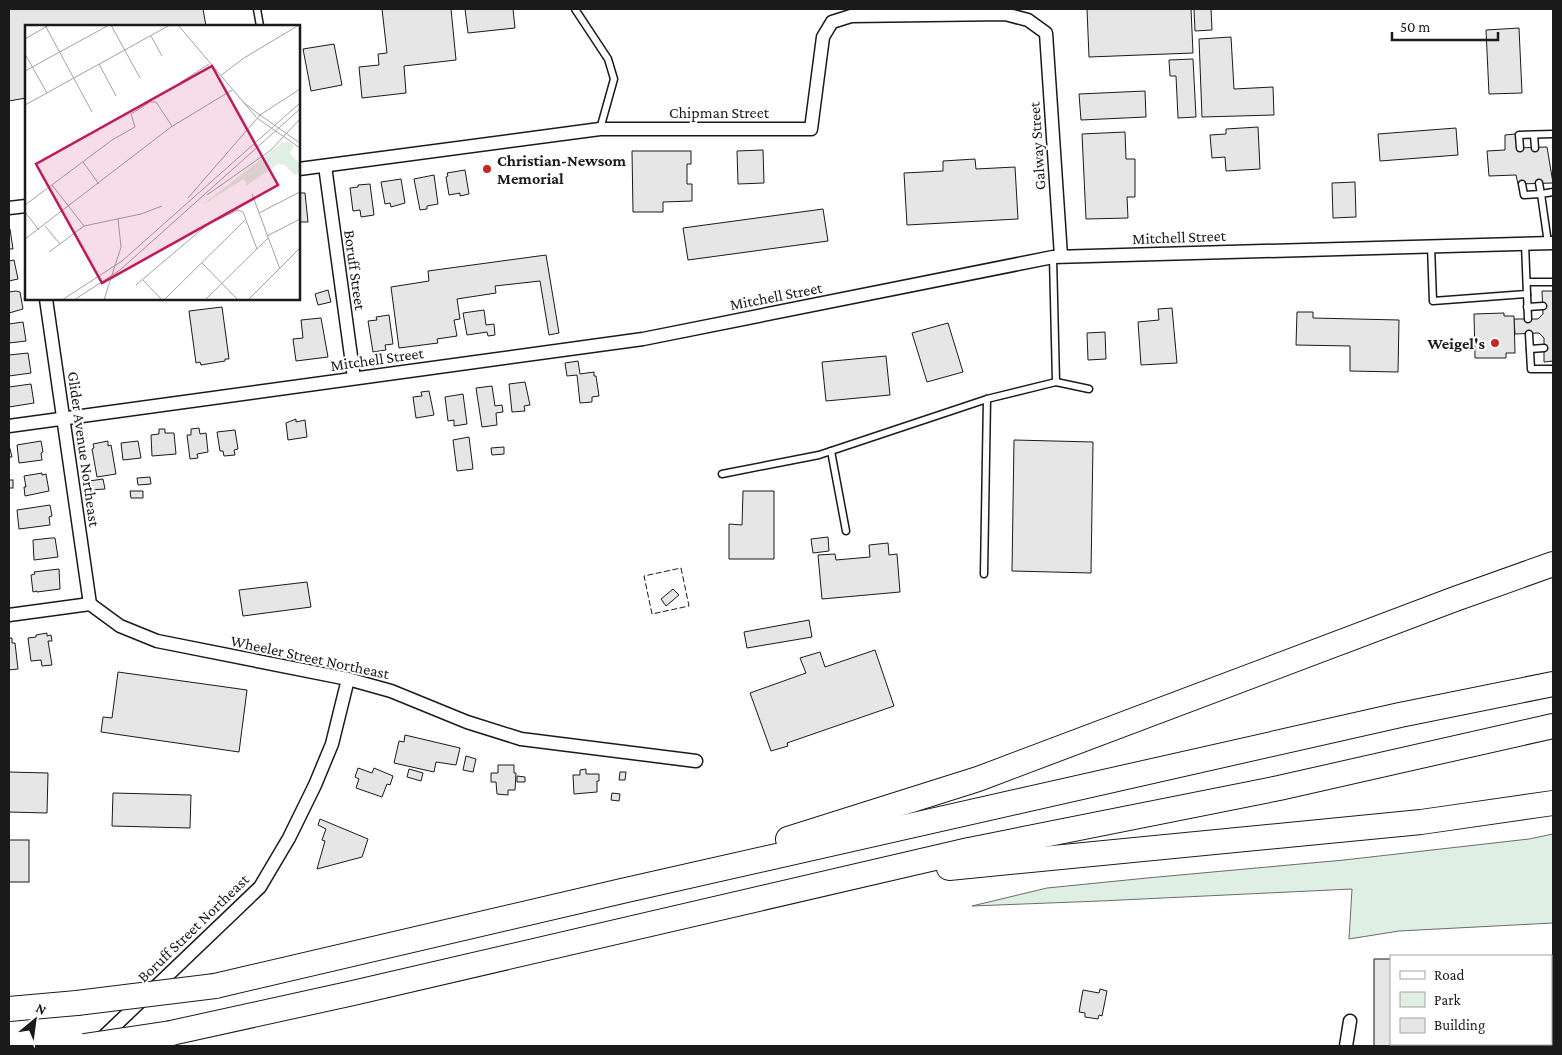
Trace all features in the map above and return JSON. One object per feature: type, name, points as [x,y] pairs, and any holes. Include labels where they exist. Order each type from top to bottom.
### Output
[{"type":"highway","points":[[622,891],[978,779],[1455,598],[1553,564]]},
{"type":"highway","points":[[9,1009],[77,1003],[215,986],[622,891],[1400,715],[1553,684]]},
{"type":"highway","points":[[84,1046],[171,1033],[353,993],[969,850],[1278,788],[1553,726]]},
{"type":"highway","points":[[846,879],[1421,822],[1553,803]]},
{"type":"street","name":"Chipman Street","points":[[300,169],[600,128],[811,129],[823,37],[832,22],[851,16],[1005,14],[1028,20],[1046,33]]},
{"type":"street","name":"Galway Street","points":[[1046,33],[1057,257]]},
{"type":"street","name":"Boruff Street","points":[[325,166],[354,378]]},
{"type":"street","points":[[9,208],[25,206]]},
{"type":"street","name":"Mitchell Street","points":[[9,426],[644,339],[1057,257],[1551,243]]},
{"type":"street","name":"Glider Avenue Northeast","points":[[46,300],[90,604]]},
{"type":"street","points":[[9,616],[90,604]]},
{"type":"street","name":"Wheeler Street Northeast","points":[[90,604],[120,626],[157,641],[348,679],[391,691],[467,722],[521,739],[696,761]]},
{"type":"street","name":"Boruff Street Northeast","points":[[94,1046],[260,887],[315,785],[332,744],[348,679]]},
{"type":"street","points":[[1346,1046],[1350,1021]]},
{"type":"lane","points":[[257,9],[260,25]]},
{"type":"lane","points":[[575,9],[608,59],[614,79],[600,128]]},
{"type":"lane","points":[[1520,148],[1519,135],[1553,134]]},
{"type":"lane","points":[[1534,135],[1535,148]]},
{"type":"lane","points":[[1539,183],[1551,243]]},
{"type":"lane","points":[[1522,184],[1524,195],[1553,192]]},
{"type":"lane","points":[[1525,244],[1528,319]]},
{"type":"lane","points":[[1431,246],[1433,301],[1527,294]]},
{"type":"lane","points":[[1056,382],[1057,257]]},
{"type":"lane","points":[[1527,282],[1553,282]]},
{"type":"lane","points":[[1527,307],[1543,306]]},
{"type":"lane","points":[[1529,334],[1531,368],[1553,369]]},
{"type":"lane","points":[[1530,349],[1544,348]]},
{"type":"lane","points":[[722,474],[831,452],[987,399],[1056,382],[1089,389]]},
{"type":"lane","points":[[984,574],[987,399]]},
{"type":"lane","points":[[831,452],[846,531]]},
{"type":"green space","points":[[1553,834],[1553,923],[1399,931],[1349,939],[1352,889],[972,906],[1047,888],[1344,860],[1529,839]]},
{"type":"building","points":[[9,9],[203,9],[206,25],[25,25],[25,98],[9,101]]},
{"type":"building","points":[[382,9],[451,9],[456,60],[404,66],[406,93],[362,98],[359,67],[379,65],[378,54],[387,53]]},
{"type":"building","points":[[465,9],[513,9],[515,28],[468,33]]},
{"type":"building","points":[[1087,9],[1191,9],[1193,53],[1089,57]]},
{"type":"building","points":[[1194,9],[1211,9],[1212,30],[1195,31]]},
{"type":"building","points":[[1519,28],[1522,93],[1489,94],[1486,30]]},
{"type":"building","points":[[1231,37],[1234,89],[1273,87],[1274,115],[1202,117],[1199,39]]},
{"type":"building","points":[[334,44],[342,85],[311,91],[303,49]]},
{"type":"building","points":[[1193,59],[1196,117],[1178,118],[1176,76],[1170,76],[1169,60]]},
{"type":"building","points":[[1145,91],[1146,117],[1081,120],[1079,94]]},
{"type":"building","points":[[1258,127],[1260,169],[1226,171],[1225,157],[1212,158],[1210,135],[1226,134],[1226,129]]},
{"type":"building","points":[[1456,128],[1458,155],[1380,161],[1378,134]]},
{"type":"building","points":[[1125,132],[1126,159],[1135,159],[1135,197],[1127,197],[1128,218],[1086,219],[1082,134]]},
{"type":"building","points":[[1516,134],[1517,148],[1547,147],[1553,183],[1518,184],[1516,175],[1489,176],[1487,151],[1505,150],[1505,135]]},
{"type":"building","points":[[763,150],[764,183],[738,184],[737,151]]},
{"type":"building","points":[[632,151],[691,151],[691,164],[687,164],[687,184],[692,184],[692,201],[663,202],[663,212],[633,212]]},
{"type":"building","points":[[975,159],[976,169],[1015,167],[1018,219],[907,225],[904,173],[943,171],[943,161]]},
{"type":"building","points":[[465,170],[469,194],[460,196],[460,193],[449,195],[447,173]]},
{"type":"building","points":[[434,175],[438,204],[427,206],[427,209],[420,210],[414,179]]},
{"type":"building","points":[[401,179],[405,203],[391,207],[390,203],[385,204],[381,182]]},
{"type":"building","points":[[1355,182],[1356,217],[1333,218],[1332,183]]},
{"type":"building","points":[[370,184],[374,215],[361,217],[360,210],[353,211],[350,188]]},
{"type":"building","points":[[300,193],[305,193],[308,222],[300,222]]},
{"type":"building","points":[[823,209],[828,241],[688,260],[683,228]]},
{"type":"building","points":[[10,229],[13,249],[9,249]]},
{"type":"building","points":[[546,255],[559,333],[549,335],[540,281],[495,286],[496,293],[457,299],[460,319],[454,320],[457,336],[437,339],[438,343],[399,348],[391,287],[429,281],[428,271]]},
{"type":"building","points":[[14,260],[18,279],[9,281],[9,261]]},
{"type":"building","points":[[328,290],[331,302],[318,305],[315,294]]},
{"type":"building","points":[[1542,291],[1553,291],[1553,361],[1544,362],[1544,338],[1539,333],[1515,334],[1514,319],[1538,319],[1543,314]]},
{"type":"building","points":[[9,292],[20,292],[23,309],[9,313]]},
{"type":"building","points":[[222,307],[229,359],[201,365],[200,362],[196,363],[189,311]]},
{"type":"building","points":[[1172,308],[1177,363],[1141,365],[1138,322],[1159,320],[1158,309]]},
{"type":"building","points":[[484,310],[486,325],[494,324],[495,335],[488,336],[487,332],[467,335],[463,313]]},
{"type":"building","points":[[1297,312],[1313,312],[1313,318],[1399,320],[1398,372],[1350,371],[1350,346],[1296,345]]},
{"type":"building","name":"Weigel's","points":[[1504,313],[1504,316],[1514,316],[1515,353],[1506,353],[1506,358],[1475,358],[1474,314]]},
{"type":"building","points":[[389,315],[393,344],[385,345],[386,350],[373,352],[368,321],[377,320],[376,317]]},
{"type":"building","points":[[321,318],[328,357],[296,361],[293,339],[303,338],[301,320]]},
{"type":"building","points":[[23,322],[26,341],[9,343],[9,324]]},
{"type":"building","points":[[948,323],[963,372],[927,382],[912,333]]},
{"type":"building","points":[[1105,332],[1106,359],[1088,360],[1087,333]]},
{"type":"building","points":[[28,353],[31,373],[9,376],[9,355]]},
{"type":"building","points":[[886,356],[890,395],[826,401],[822,362]]},
{"type":"building","points":[[578,361],[580,374],[594,372],[594,376],[596,376],[599,396],[592,397],[592,402],[580,403],[577,375],[567,376],[565,363]]},
{"type":"building","points":[[525,382],[530,405],[524,406],[525,411],[512,412],[509,384]]},
{"type":"building","points":[[31,384],[34,403],[9,407],[9,387]]},
{"type":"building","points":[[492,386],[495,406],[502,405],[503,412],[496,413],[497,425],[482,427],[476,388]]},
{"type":"building","points":[[429,391],[434,415],[416,418],[413,397],[422,396],[421,392]]},
{"type":"building","points":[[463,394],[467,424],[454,426],[454,420],[448,421],[445,397]]},
{"type":"building","points":[[296,419],[296,422],[305,420],[307,437],[288,440],[286,423]]},
{"type":"building","points":[[199,428],[200,434],[206,433],[208,452],[197,454],[198,458],[190,459],[187,435],[191,435],[191,429]]},
{"type":"building","points":[[159,429],[165,429],[165,433],[174,433],[176,454],[152,456],[151,435],[159,434]]},
{"type":"building","points":[[235,430],[238,449],[234,450],[235,455],[224,456],[223,451],[220,451],[217,432]]},
{"type":"building","points":[[469,437],[473,469],[457,471],[453,440]]},
{"type":"building","points":[[1014,440],[1093,442],[1091,573],[1012,571]]},
{"type":"building","points":[[41,441],[42,460],[19,463],[17,445]]},
{"type":"building","points":[[108,441],[108,446],[111,445],[116,474],[97,477],[92,449],[94,448],[93,444]]},
{"type":"building","points":[[138,441],[141,458],[123,460],[121,443]]},
{"type":"building","points":[[9,445],[12,457],[9,457]]},
{"type":"building","points":[[504,447],[504,454],[492,455],[491,448]]},
{"type":"building","points":[[42,473],[42,475],[46,474],[49,491],[25,496],[24,476]]},
{"type":"building","points":[[150,477],[151,484],[138,485],[137,478]]},
{"type":"building","points":[[103,479],[105,489],[90,490],[89,481]]},
{"type":"building","points":[[9,480],[13,480],[13,488],[9,488]]},
{"type":"building","points":[[130,491],[143,491],[143,498],[131,498]]},
{"type":"building","points":[[743,491],[774,491],[774,559],[729,559],[729,524],[742,525]]},
{"type":"building","points":[[50,505],[52,516],[49,517],[50,525],[19,529],[17,510]]},
{"type":"building","points":[[828,537],[829,551],[813,553],[811,539]]},
{"type":"building","points":[[55,538],[58,557],[34,560],[33,540]]},
{"type":"building","points":[[888,543],[889,555],[897,554],[900,592],[822,599],[818,555],[835,554],[836,560],[870,557],[869,545]]},
{"type":"building","points":[[59,569],[60,589],[33,592],[31,575],[35,574],[34,572]]},
{"type":"building","points":[[307,582],[311,607],[243,616],[239,590]]},
{"type":"building","points":[[673,589],[679,595],[666,606],[661,599]]},
{"type":"building","points":[[809,620],[812,637],[747,648],[744,632]]},
{"type":"building","points":[[47,633],[47,636],[51,635],[52,641],[48,641],[52,665],[42,666],[41,660],[31,661],[28,638]]},
{"type":"building","points":[[9,638],[12,638],[12,643],[15,643],[18,669],[9,670]]},
{"type":"building","points":[[875,650],[894,706],[787,743],[788,746],[771,751],[750,693],[806,673],[800,658],[820,652],[825,667]]},
{"type":"building","points":[[118,672],[247,690],[239,752],[101,732],[103,717],[112,718]]},
{"type":"building","points":[[405,735],[460,748],[456,765],[436,762],[434,772],[394,763],[399,741],[404,742]]},
{"type":"building","points":[[466,756],[476,759],[473,772],[463,770]]},
{"type":"building","points":[[498,765],[514,765],[514,773],[516,773],[515,790],[508,790],[508,795],[497,794],[496,782],[491,782],[491,773],[498,773]]},
{"type":"building","points":[[358,768],[372,773],[374,768],[393,776],[390,785],[387,784],[382,797],[356,788],[359,779],[355,777]]},
{"type":"building","points":[[409,769],[423,773],[421,781],[407,777]]},
{"type":"building","points":[[586,769],[586,774],[599,774],[597,792],[574,794],[573,775],[580,775],[580,770]]},
{"type":"building","points":[[9,772],[48,773],[47,813],[9,812]]},
{"type":"building","points":[[620,772],[626,772],[625,780],[619,780]]},
{"type":"building","points":[[517,776],[525,777],[525,782],[517,782]]},
{"type":"building","points":[[113,793],[191,795],[190,828],[112,826]]},
{"type":"building","points":[[612,793],[620,794],[619,801],[611,800]]},
{"type":"building","points":[[320,819],[368,839],[362,857],[317,869],[325,841],[322,840],[326,829],[318,825]]},
{"type":"building","points":[[9,840],[29,840],[29,882],[9,882]]},
{"type":"building","points":[[1374,959],[1390,959],[1390,1045],[1552,1045],[1553,960],[1553,1046],[1374,1046]]},
{"type":"building","points":[[1100,989],[1107,991],[1102,1016],[1099,1015],[1098,1019],[1085,1017],[1085,1013],[1079,1012],[1083,990],[1099,993]]},
{"type":"fence","points":[[681,568],[689,606],[652,614],[644,576],[681,568]]},
{"type":"place","name":"Christian-Newsom Memorial","points":[[487,169]]},
{"type":"place","name":"Weigel's","points":[[1495,343]]}]
